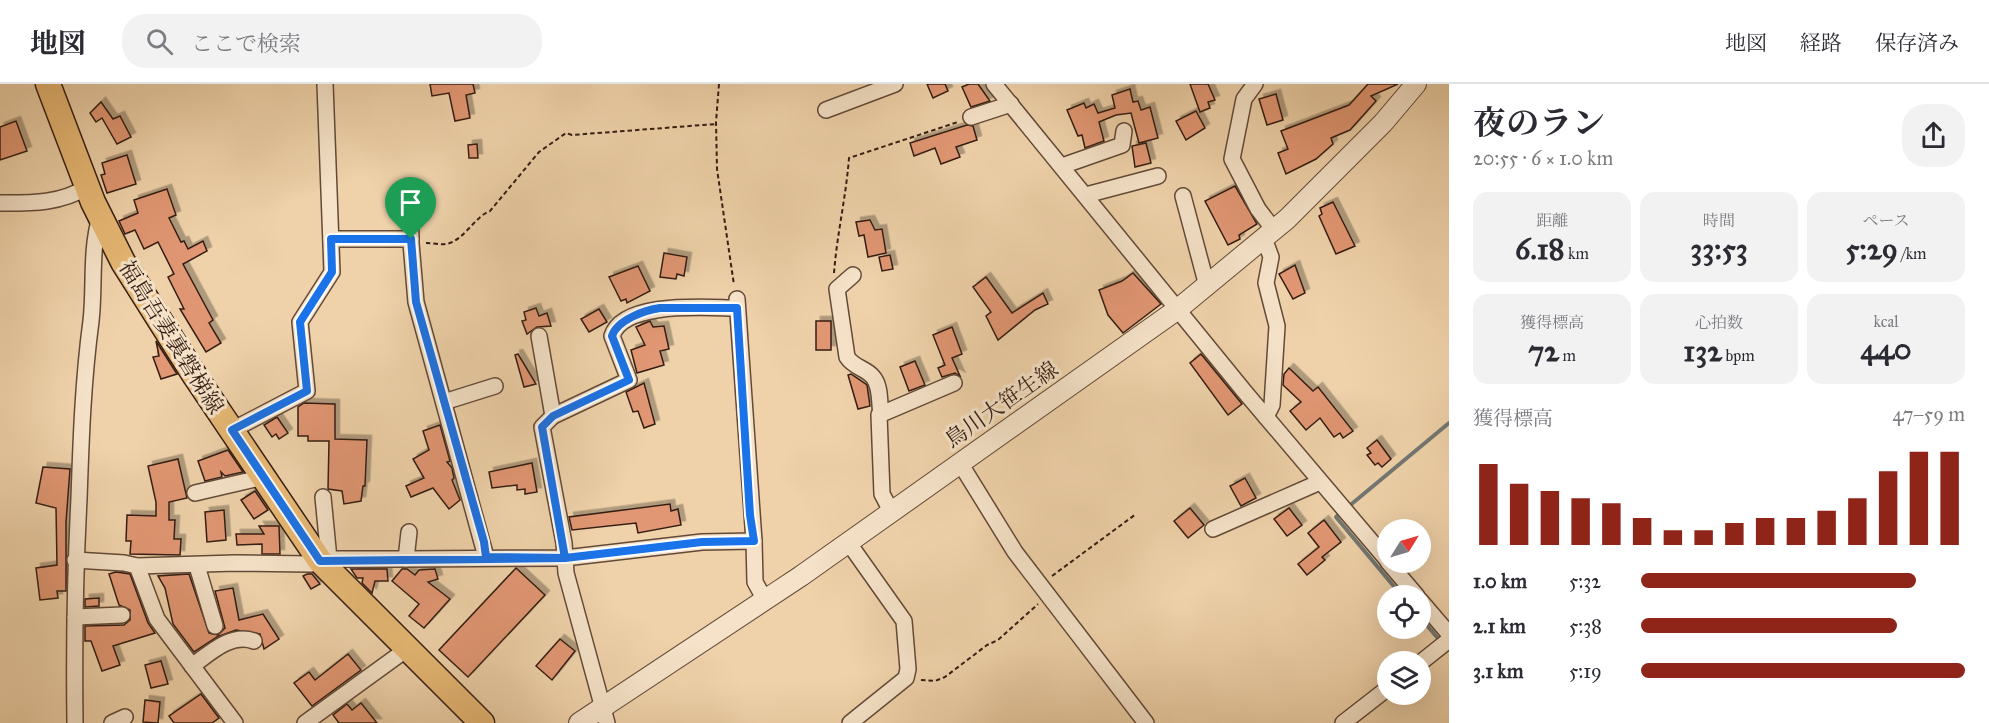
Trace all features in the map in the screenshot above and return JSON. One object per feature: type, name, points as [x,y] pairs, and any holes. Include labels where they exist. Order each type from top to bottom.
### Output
[{"type":"main road","name":"福島吾妻裏磐梯線","points":[[48,84],[100,217],[151,308],[232,430],[324,560],[407,649],[482,723]]},
{"type":"street","points":[[232,430],[307,391],[300,322],[332,272],[325,84]]},
{"type":"street","points":[[826,110],[895,84]]},
{"type":"street","points":[[994,84],[1377,549]]},
{"type":"street","points":[[1255,84],[1244,99],[1232,159],[1269,234],[1271,257],[1266,283],[1277,326],[1272,405],[1266,417]]},
{"type":"street","name":"鳥川大笹生線","points":[[579,723],[606,715],[1178,309],[1269,234],[1383,123],[1416,84]]},
{"type":"street","points":[[971,117],[1011,104]]},
{"type":"street","points":[[1062,166],[1122,145],[1124,131]]},
{"type":"street","points":[[1086,195],[1158,176]]},
{"type":"street","points":[[0,204],[44,202],[75,195],[87,187]]},
{"type":"street","points":[[410,194],[416,302],[484,542],[486,557]]},
{"type":"street","points":[[1184,196],[1207,286]]},
{"type":"street","points":[[75,723],[75,560],[82,403],[91,320],[93,245],[100,217]]},
{"type":"street","points":[[331,239],[411,241]]},
{"type":"street","points":[[853,275],[839,286],[847,357],[853,365],[874,378],[881,414],[882,494],[891,511]]},
{"type":"street","points":[[606,715],[566,573],[541,432],[542,427],[553,416],[629,380],[612,336],[620,325],[650,309],[737,304],[755,582],[765,600]]},
{"type":"street","points":[[539,336],[553,416]]},
{"type":"street","points":[[881,414],[954,383]]},
{"type":"street","points":[[444,402],[495,386]]},
{"type":"street","points":[[960,463],[997,525],[1146,723]]},
{"type":"street","points":[[195,493],[264,477]]},
{"type":"street","points":[[1213,529],[1320,482]]},
{"type":"street","points":[[323,497],[324,560]]},
{"type":"street","points":[[406,559],[409,532]]},
{"type":"street","points":[[75,560],[137,566],[197,566],[235,563],[311,564],[324,560],[565,558],[702,542],[754,541]]},
{"type":"street","points":[[848,542],[904,621],[908,674],[850,723]]},
{"type":"street","points":[[137,566],[157,619],[235,723]]},
{"type":"street","points":[[197,566],[215,626]]},
{"type":"street","points":[[1397,573],[1408,585]]},
{"type":"street","points":[[1431,613],[1449,634]]},
{"type":"street","points":[[75,617],[122,615]]},
{"type":"street","points":[[192,666],[228,642],[241,639],[254,641]]},
{"type":"street","points":[[1431,654],[1449,640]]},
{"type":"street","points":[[305,723],[407,649]]},
{"type":"street","points":[[1343,723],[1377,697]]},
{"type":"path","points":[[719,84],[716,124],[719,181],[737,304]]},
{"type":"path","points":[[839,286],[833,278],[846,198],[849,158],[971,117]]},
{"type":"path","points":[[411,241],[447,244],[454,240],[484,213],[490,211],[539,152],[566,133],[572,135],[716,124]]},
{"type":"path","points":[[908,674],[920,680],[935,681],[945,677],[1004,635],[1044,590],[1136,514]]},
{"type":"building","points":[[430,84],[473,84],[475,93],[466,95],[470,118],[455,121],[449,93],[432,96]]},
{"type":"building","points":[[927,84],[945,84],[948,91],[933,98]]},
{"type":"building","points":[[978,84],[990,101],[971,107],[962,87]]},
{"type":"building","points":[[1190,84],[1208,84],[1215,100],[1208,102],[1210,108],[1200,112]]},
{"type":"building","points":[[1368,84],[1398,84],[1371,96],[1376,101],[1350,130],[1331,138],[1333,144],[1316,159],[1286,174],[1278,153],[1288,149],[1281,131],[1349,105]]},
{"type":"building","points":[[1130,89],[1133,102],[1138,101],[1141,110],[1150,107],[1158,138],[1139,143],[1131,113],[1116,115],[1099,122],[1104,141],[1085,148],[1082,135],[1078,136],[1067,110],[1084,103],[1086,108],[1094,104],[1098,113],[1115,108],[1112,95]]},
{"type":"building","points":[[1276,94],[1283,120],[1267,125],[1259,99]]},
{"type":"building","points":[[101,102],[113,119],[120,116],[131,137],[117,144],[102,118],[96,122],[90,113]]},
{"type":"building","points":[[1196,111],[1205,128],[1186,140],[1176,121]]},
{"type":"building","points":[[16,121],[27,151],[0,160],[0,127]]},
{"type":"building","points":[[967,125],[973,126],[977,140],[956,147],[960,157],[941,164],[935,148],[914,156],[910,143]]},
{"type":"building","points":[[1146,143],[1151,163],[1135,167],[1132,146]]},
{"type":"building","points":[[477,144],[478,158],[469,158],[468,145]]},
{"type":"building","points":[[127,155],[136,184],[107,193],[101,175],[105,174],[102,163]]},
{"type":"building","points":[[1235,186],[1257,224],[1239,235],[1240,239],[1228,245],[1205,201]]},
{"type":"building","points":[[167,189],[176,215],[169,218],[181,242],[184,241],[188,249],[203,241],[207,251],[183,264],[213,320],[209,323],[221,343],[206,352],[180,309],[184,309],[168,277],[174,274],[158,242],[144,249],[135,230],[125,234],[119,221],[138,213],[134,200]]},
{"type":"building","points":[[1333,202],[1355,246],[1336,254],[1319,216],[1322,214],[1320,208]]},
{"type":"building","points":[[870,220],[875,230],[882,229],[886,253],[868,257],[864,235],[859,236],[856,222]]},
{"type":"building","points":[[664,253],[687,257],[684,276],[677,274],[676,279],[660,277]]},
{"type":"building","points":[[890,255],[893,269],[882,271],[879,257]]},
{"type":"building","points":[[1295,265],[1305,293],[1293,299],[1279,274]]},
{"type":"building","points":[[638,266],[650,291],[627,303],[626,299],[621,301],[609,277]]},
{"type":"building","points":[[1133,273],[1161,304],[1123,333],[1108,315],[1099,290],[1122,281]]},
{"type":"building","points":[[986,277],[1012,313],[1043,293],[1048,304],[1035,310],[998,340],[986,316],[991,312],[973,287]]},
{"type":"building","points":[[536,308],[539,316],[547,313],[551,326],[537,327],[527,334],[522,321],[526,320],[524,312]]},
{"type":"building","points":[[599,309],[607,322],[589,332],[581,319]]},
{"type":"building","points":[[650,321],[653,327],[664,326],[669,349],[660,351],[664,365],[637,373],[631,350],[645,345],[636,327]]},
{"type":"building","points":[[816,321],[831,321],[831,350],[816,350]]},
{"type":"building","points":[[952,327],[962,354],[952,358],[960,376],[955,373],[942,377],[938,368],[945,365],[933,335]]},
{"type":"building","points":[[156,341],[177,374],[161,379],[153,357],[159,356]]},
{"type":"building","points":[[518,354],[536,384],[524,387],[515,355]]},
{"type":"building","points":[[1201,354],[1242,404],[1228,415],[1190,363]]},
{"type":"building","points":[[915,361],[925,385],[909,391],[900,367]]},
{"type":"building","points":[[1289,368],[1313,391],[1318,387],[1353,431],[1343,438],[1340,433],[1334,437],[1320,418],[1306,430],[1290,411],[1301,402],[1283,385],[1284,374]]},
{"type":"building","points":[[851,374],[867,385],[870,406],[858,409],[848,375]]},
{"type":"building","points":[[644,383],[655,424],[644,428],[638,411],[633,412],[626,392]]},
{"type":"building","points":[[304,403],[335,404],[335,439],[367,440],[365,486],[363,486],[361,501],[344,504],[342,491],[328,489],[329,441],[308,441],[308,436],[298,436],[298,407]]},
{"type":"building","points":[[277,417],[288,433],[279,439],[276,434],[272,437],[264,425]]},
{"type":"building","points":[[440,425],[450,461],[447,462],[452,468],[454,478],[452,480],[460,500],[449,509],[433,488],[411,497],[406,486],[424,478],[413,459],[429,450],[423,431]]},
{"type":"building","points":[[1377,440],[1391,459],[1382,467],[1378,463],[1375,465],[1367,455],[1371,453],[1367,448]]},
{"type":"building","points":[[228,450],[243,472],[225,476],[221,472],[222,477],[205,481],[198,461]]},
{"type":"building","points":[[178,459],[187,498],[169,502],[169,520],[175,520],[174,539],[181,539],[180,555],[130,554],[131,541],[126,541],[127,515],[156,516],[156,502],[148,466]]},
{"type":"building","points":[[532,463],[537,492],[525,494],[525,489],[517,490],[517,485],[492,488],[489,472]]},
{"type":"building","points":[[43,467],[70,469],[66,522],[66,591],[57,591],[58,598],[40,600],[36,568],[57,565],[56,508],[36,503]]},
{"type":"building","points":[[1245,478],[1256,498],[1241,506],[1230,486]]},
{"type":"building","points":[[255,491],[268,510],[254,519],[241,500]]},
{"type":"building","points":[[670,504],[671,511],[678,509],[681,525],[638,533],[636,523],[572,530],[569,517]]},
{"type":"building","points":[[1190,508],[1204,525],[1188,538],[1174,521]]},
{"type":"building","points":[[1289,508],[1302,525],[1287,536],[1274,519]]},
{"type":"building","points":[[224,510],[226,540],[207,542],[205,512]]},
{"type":"building","points":[[1324,520],[1341,542],[1322,557],[1325,560],[1307,575],[1298,564],[1319,547],[1308,533]]},
{"type":"building","points":[[259,526],[279,526],[280,554],[262,554],[262,544],[237,545],[236,534],[264,534]]},
{"type":"building","points":[[516,568],[545,595],[468,677],[439,650]]},
{"type":"building","points":[[351,569],[387,569],[388,581],[375,581],[372,593],[362,583],[363,578],[357,578]]},
{"type":"building","points":[[402,569],[407,569],[415,575],[419,570],[435,569],[438,579],[428,582],[450,599],[424,628],[409,616],[419,604],[392,581]]},
{"type":"building","points":[[116,572],[130,574],[148,623],[155,633],[113,646],[120,665],[102,671],[91,641],[85,641],[85,626],[124,625],[130,620],[130,610],[119,605],[109,574]]},
{"type":"building","points":[[189,574],[209,633],[218,635],[225,628],[215,591],[233,588],[239,620],[263,614],[279,639],[264,649],[260,634],[236,630],[217,637],[194,652],[173,624],[165,588],[158,576]]},
{"type":"building","points":[[312,574],[320,584],[311,589],[303,576]]},
{"type":"building","points":[[99,598],[99,606],[85,607],[85,599]]},
{"type":"building","points":[[560,639],[575,651],[552,680],[536,666]]},
{"type":"building","points":[[348,654],[361,670],[312,706],[294,683],[309,672],[315,680]]},
{"type":"building","points":[[161,661],[168,684],[151,688],[145,665]]},
{"type":"building","points":[[201,694],[219,718],[212,723],[174,723],[169,716]]},
{"type":"building","points":[[145,700],[160,702],[158,723],[143,722]]},
{"type":"building","points":[[361,703],[377,723],[339,723],[333,715],[347,704],[352,710]]},
{"type":"waterway","points":[[1348,507],[1449,423]]},
{"type":"waterway","points":[[1342,512],[1336,517],[1393,585]]},
{"type":"waterway","points":[[1431,630],[1441,642]]},
{"type":"route","points":[[411,239],[331,239],[332,272],[300,322],[308,377],[307,391],[291,402],[232,430],[320,561],[486,557],[565,558],[702,542],[754,541],[750,515],[737,308],[660,308],[650,309],[616,327],[612,336],[629,380],[553,416],[542,427],[541,432],[564,543],[565,558],[486,557],[484,542],[416,302],[411,239]]}]
